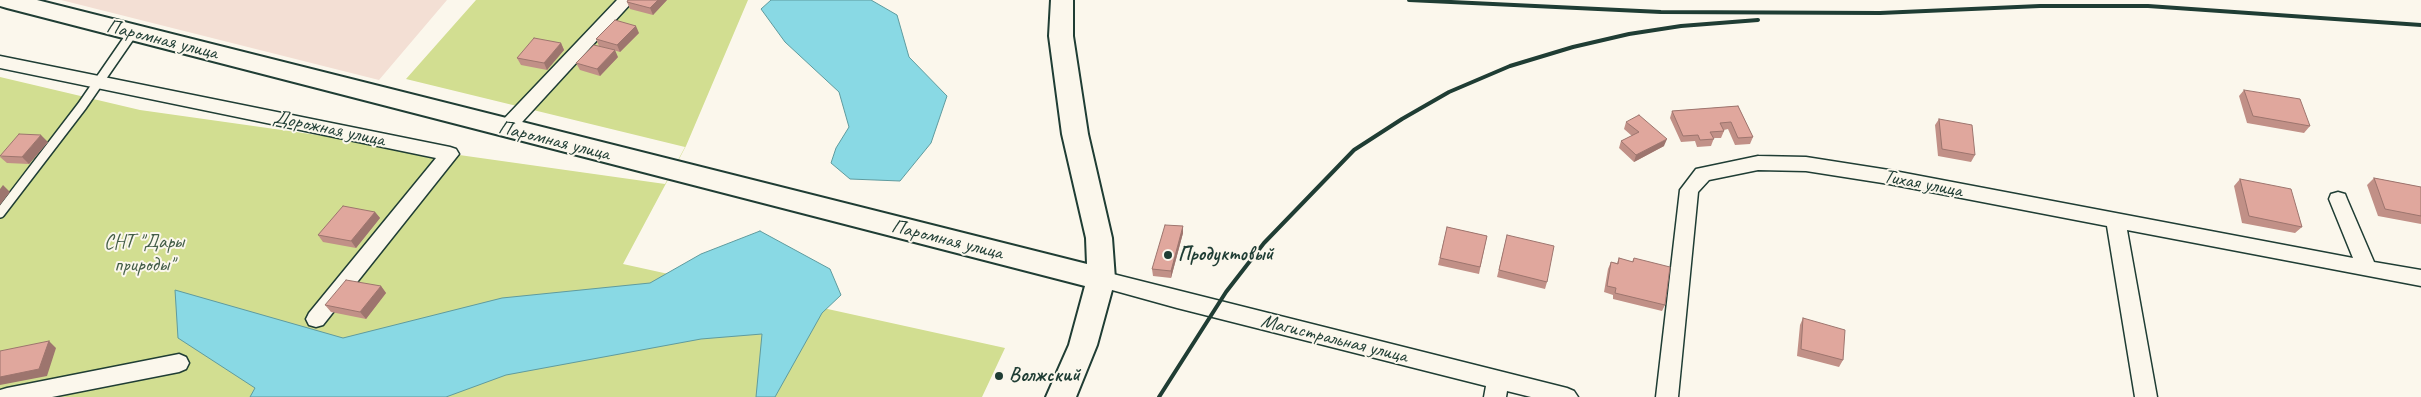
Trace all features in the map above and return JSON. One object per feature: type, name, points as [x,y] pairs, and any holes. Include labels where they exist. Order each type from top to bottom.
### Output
[{"type":"street","name":"Паромная улица","points":[[7,0],[1102,279]]},
{"type":"street","points":[[506,128],[626,0]]},
{"type":"street","points":[[1060,397],[1083,345],[1102,279],[1097,230],[1075,134],[1069,95],[1061,36],[1062,0]]},
{"type":"street","name":"Дорожная улица","points":[[0,62],[450,154],[316,319]]},
{"type":"street","name":"Тихая улица","points":[[1667,397],[1689,190],[1704,174],[1727,167],[1758,163],[1806,164],[1889,177],[2421,278]]},
{"type":"street","points":[[2338,199],[2368,268]]},
{"type":"street","points":[[2116,221],[2146,397]]},
{"type":"street","name":"Магистральная улица","points":[[1102,279],[1496,388],[1567,397]]},
{"type":"street","points":[[7,397],[179,363]]},
{"type":"lane","points":[[0,213],[133,32]]},
{"type":"shaded area","points":[[61,0],[447,0],[379,80]]},
{"type":"green space","name":"СНТ \"Дары природы\"","points":[[476,0],[748,0],[686,146],[623,264],[1005,348],[982,397],[0,397],[0,77],[140,110],[665,184],[685,147],[406,79]]},
{"type":"water","points":[[771,0],[871,0],[897,15],[909,57],[947,96],[931,143],[900,181],[850,179],[831,163],[836,148],[849,127],[839,92],[785,42],[761,9]]},
{"type":"water","points":[[760,231],[830,269],[841,295],[822,313],[775,397],[756,397],[762,334],[701,339],[506,375],[446,397],[250,397],[255,388],[178,338],[175,290],[343,338],[502,298],[650,283],[701,254]]},
{"type":"building","points":[[628,0],[658,0],[650,8],[627,2]]},
{"type":"building","points":[[615,20],[636,26],[617,45],[596,39]]},
{"type":"building","points":[[534,38],[561,43],[544,63],[517,58]]},
{"type":"building","points":[[594,45],[615,50],[597,69],[576,63]]},
{"type":"building","points":[[2244,90],[2300,99],[2310,126],[2253,116]]},
{"type":"building","points":[[1738,106],[1753,137],[1738,138],[1731,122],[1720,123],[1724,131],[1710,132],[1714,139],[1700,140],[1698,135],[1683,136],[1672,111]]},
{"type":"building","points":[[1639,115],[1667,139],[1636,155],[1621,141],[1639,132],[1626,122]]},
{"type":"building","points":[[1939,119],[1972,125],[1975,155],[1942,149]]},
{"type":"building","points":[[19,134],[41,135],[22,157],[0,156]]},
{"type":"building","points":[[2374,178],[2421,187],[2421,216],[2385,209]]},
{"type":"building","points":[[2240,179],[2291,189],[2302,227],[2249,216]]},
{"type":"building","points":[[343,206],[375,212],[351,241],[318,235]]},
{"type":"building","name":"Продуктовый","points":[[1165,225],[1183,226],[1171,271],[1152,269]]},
{"type":"building","points":[[1447,227],[1487,236],[1480,267],[1440,258]]},
{"type":"building","points":[[1507,235],[1554,246],[1547,282],[1499,270]]},
{"type":"building","points":[[1619,258],[1633,262],[1634,258],[1670,267],[1665,305],[1615,293],[1616,288],[1607,286],[1611,262],[1618,264]]},
{"type":"building","points":[[346,280],[381,286],[360,312],[325,305]]},
{"type":"building","points":[[1803,318],[1845,330],[1843,360],[1801,349]]},
{"type":"building","points":[[49,341],[39,369],[0,377],[0,351]]},
{"type":"railway","points":[[1409,0],[1661,12],[1880,13],[2040,6],[2148,6],[2421,25]]},
{"type":"railway","points":[[1159,397],[1226,292],[1264,243],[1354,150],[1402,119],[1449,92],[1510,66],[1573,47],[1629,34],[1681,26],[1758,20]]},
{"type":"place","name":"Продуктовый","points":[[1168,255]]},
{"type":"place","name":"Волжский","points":[[999,376]]}]
